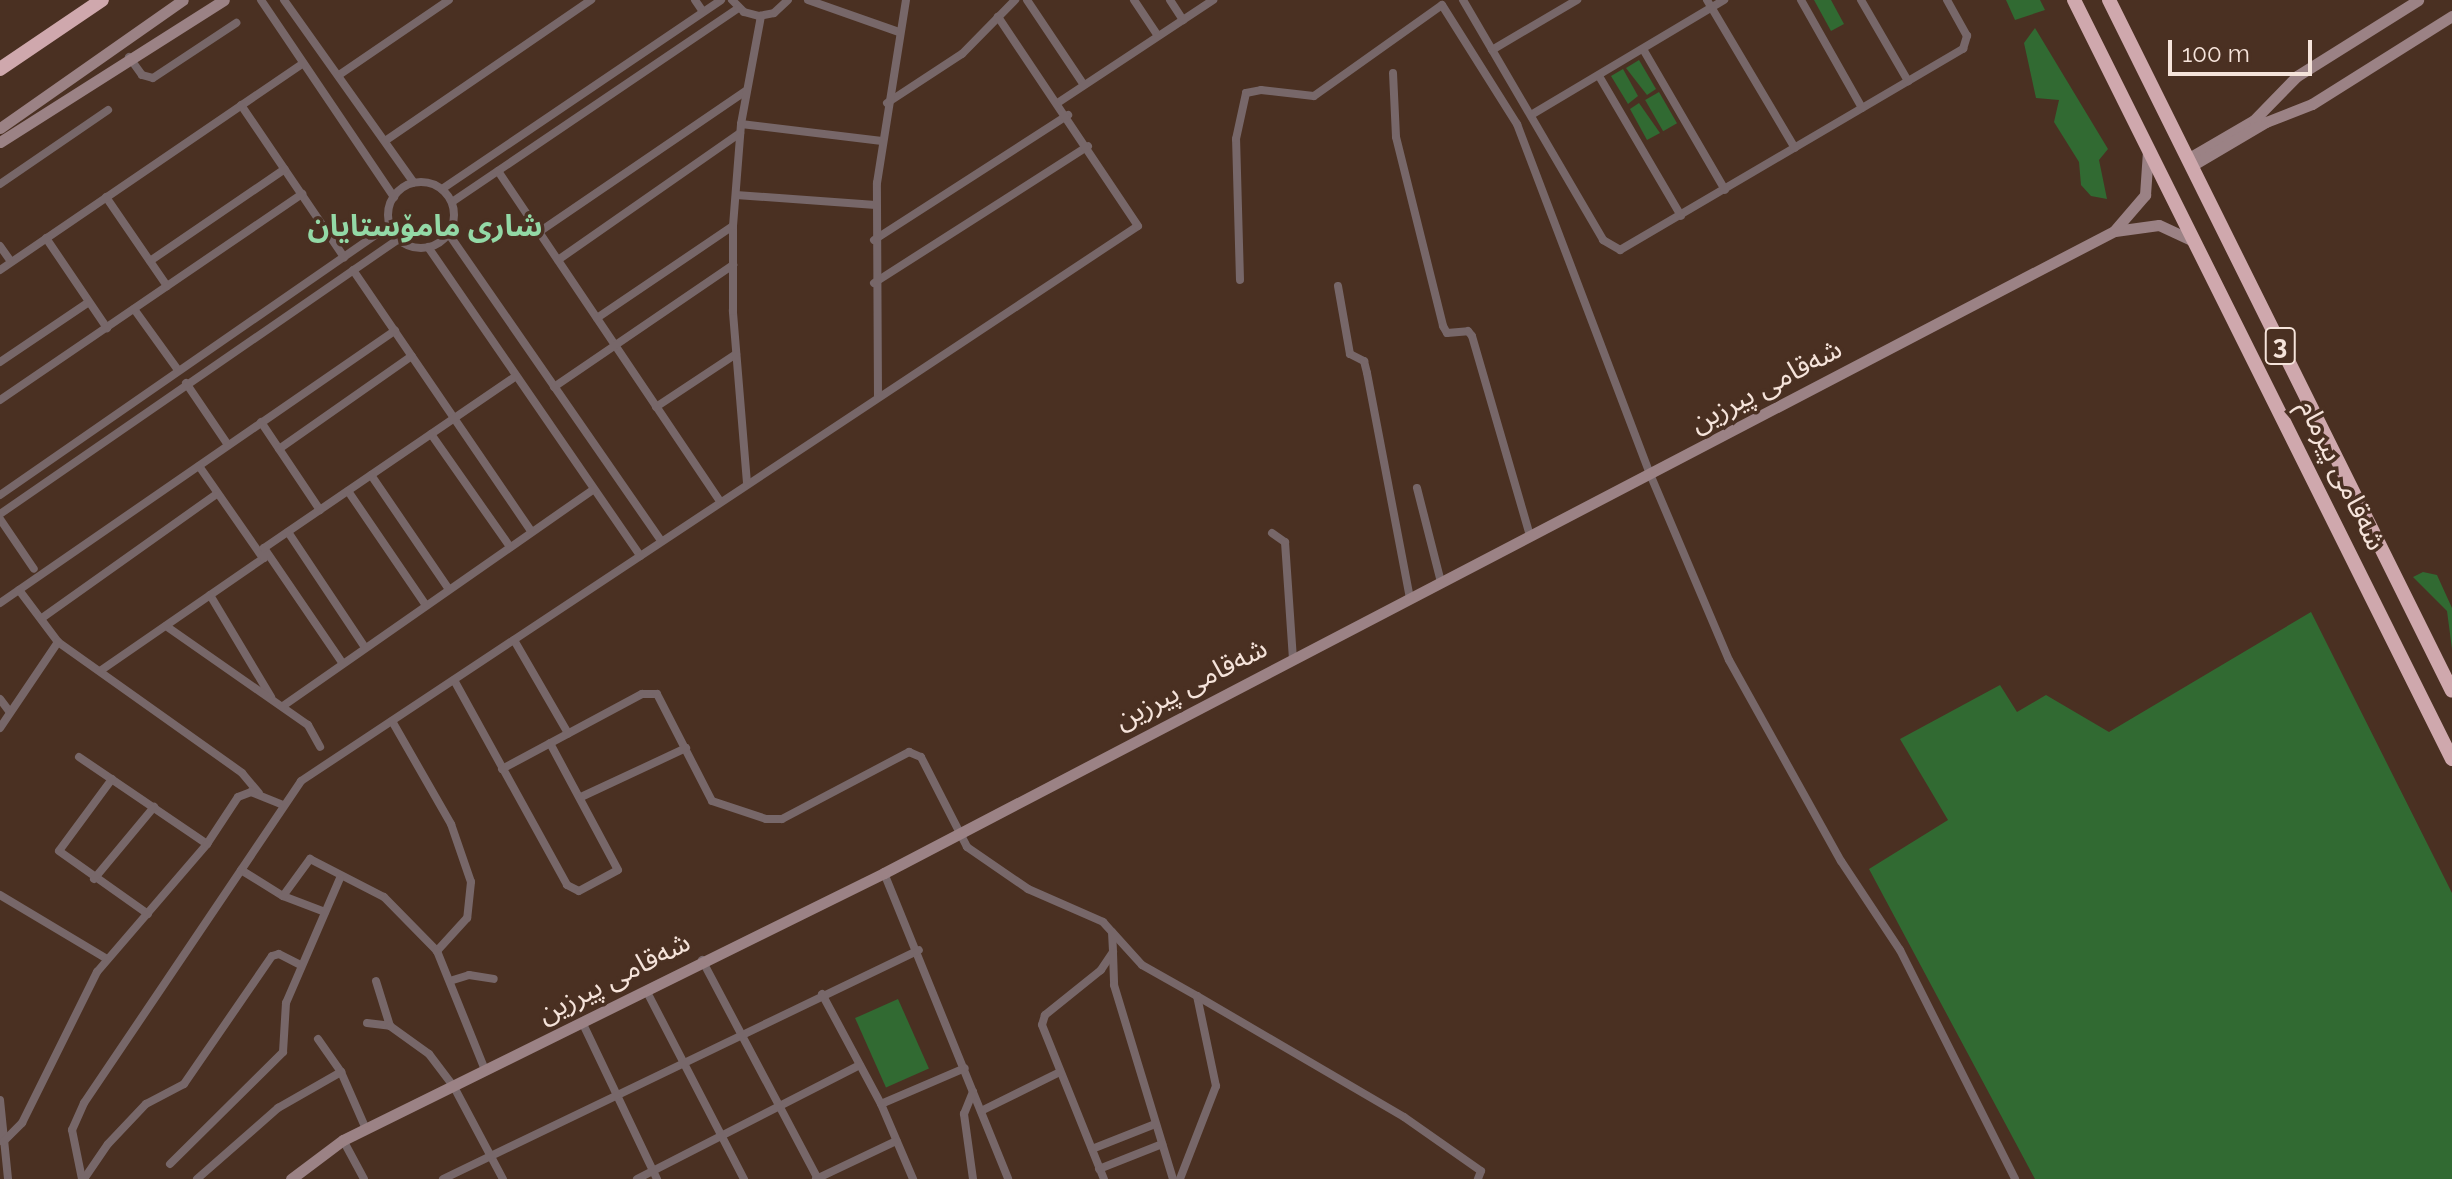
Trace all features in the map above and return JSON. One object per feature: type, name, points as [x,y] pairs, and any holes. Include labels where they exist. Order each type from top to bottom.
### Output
[{"type":"highway","points":[[0,69],[102,0]]},
{"type":"highway","name":"شەقامی پیرمام","points":[[2074,0],[2452,759]]},
{"type":"highway","name":"شەقامی پیرمام","points":[[2109,0],[2452,691]]},
{"type":"street","points":[[0,128],[183,0]]},
{"type":"street","points":[[0,142],[128,56],[224,0]]},
{"type":"street","points":[[261,0],[394,197],[390,225],[399,239],[428,247],[640,556]]},
{"type":"street","points":[[284,0],[414,183],[442,189],[452,202],[454,216],[448,233],[428,247]]},
{"type":"street","points":[[339,75],[449,0]]},
{"type":"street","points":[[385,141],[591,0]]},
{"type":"street","points":[[695,0],[703,12]]},
{"type":"street","points":[[442,189],[721,0]]},
{"type":"street","points":[[732,0],[739,8],[761,16],[774,13],[788,0]]},
{"type":"street","points":[[808,0],[899,32]]},
{"type":"street","points":[[878,396],[874,283],[876,205],[887,103],[906,0]]},
{"type":"street","points":[[887,103],[962,54],[1015,0]]},
{"type":"street","points":[[1027,0],[1084,85]]},
{"type":"street","points":[[1134,0],[1158,36]]},
{"type":"street","points":[[1170,0],[1183,20]]},
{"type":"street","points":[[1059,102],[1213,0]]},
{"type":"street","points":[[1463,0],[1607,246],[1627,248],[1967,44],[1966,33],[1947,0]]},
{"type":"street","points":[[1492,50],[1577,0]]},
{"type":"street","points":[[1531,115],[1643,49],[1709,4],[1724,0]]},
{"type":"street","points":[[1801,0],[1862,108]]},
{"type":"street","points":[[1861,0],[1908,81]]},
{"type":"street","points":[[2263,118],[2279,94],[2306,70],[2418,0]]},
{"type":"street","points":[[1709,4],[1795,148]]},
{"type":"street","points":[[1240,280],[1236,139],[1246,93],[1261,90],[1314,96],[1442,5],[1501,91],[1517,124],[1650,474],[1729,660],[1841,861],[1900,950],[2015,1179]]},
{"type":"street","points":[[452,202],[739,8]]},
{"type":"street","points":[[747,483],[736,354],[733,226],[740,128],[761,16]]},
{"type":"street","points":[[2191,162],[2263,118],[2317,101],[2452,16]]},
{"type":"street","points":[[83,1179],[72,1130],[84,1103],[283,805],[314,770],[1138,226],[1068,115],[1059,102],[1051,99],[998,17]]},
{"type":"street","points":[[128,56],[142,75],[153,78],[236,23]]},
{"type":"street","points":[[1643,49],[1725,190]]},
{"type":"street","points":[[0,270],[303,63]]},
{"type":"street","points":[[1393,73],[1396,137],[1443,326],[1447,333],[1468,331],[1472,336],[1530,536]]},
{"type":"street","points":[[1599,76],[1681,216]]},
{"type":"street","points":[[539,232],[746,91]]},
{"type":"street","points":[[2279,94],[2290,112]]},
{"type":"street","points":[[241,105],[344,257]]},
{"type":"street","points":[[0,184],[108,110]]},
{"type":"street","points":[[874,240],[1068,115]]},
{"type":"street","points":[[558,260],[740,128],[882,141]]},
{"type":"street","points":[[874,283],[1088,146]]},
{"type":"street","points":[[2114,231],[2145,195],[2148,151]]},
{"type":"street","points":[[150,261],[285,169]]},
{"type":"street","points":[[498,171],[720,501]]},
{"type":"street","points":[[394,197],[414,183]]},
{"type":"street","points":[[0,400],[302,194]]},
{"type":"street","points":[[736,195],[876,205]]},
{"type":"street","points":[[106,197],[167,286]]},
{"type":"street","points":[[0,495],[390,225]]},
{"type":"street","points":[[2114,231],[2159,225],[2195,242]]},
{"type":"street","points":[[597,318],[733,226]]},
{"type":"street","name":"شەقامی پیرزین","points":[[291,1179],[343,1140],[647,992],[702,960],[884,873],[957,831],[2114,231]]},
{"type":"street","points":[[448,233],[661,541]]},
{"type":"street","points":[[46,238],[107,328]]},
{"type":"street","points":[[34,569],[0,516],[186,383],[399,239]]},
{"type":"street","points":[[0,246],[11,262]]},
{"type":"street","points":[[554,387],[733,265]]},
{"type":"street","points":[[353,270],[532,532]]},
{"type":"street","points":[[1338,286],[1350,354],[1364,361],[1367,373],[1410,598]]},
{"type":"street","points":[[0,362],[89,302]]},
{"type":"street","points":[[134,309],[178,370]]},
{"type":"street","points":[[0,603],[395,331]]},
{"type":"street","points":[[204,352],[213,365]]},
{"type":"street","points":[[656,407],[736,354]]},
{"type":"street","points":[[279,449],[412,356]]},
{"type":"street","points":[[264,548],[516,376]]},
{"type":"street","points":[[186,383],[228,445]]},
{"type":"street","points":[[261,422],[320,510]]},
{"type":"street","points":[[431,434],[510,547]]},
{"type":"street","points":[[199,466],[215,495],[264,558]]},
{"type":"street","points":[[371,475],[448,588]]},
{"type":"street","points":[[1417,488],[1441,582]]},
{"type":"street","points":[[283,706],[341,661],[594,489]]},
{"type":"street","points":[[348,491],[425,604]]},
{"type":"street","points":[[42,618],[215,495]]},
{"type":"street","points":[[288,532],[364,646]]},
{"type":"street","points":[[1272,533],[1285,542],[1293,659]]},
{"type":"street","points":[[264,548],[264,558]]},
{"type":"street","points":[[264,548],[341,661]]},
{"type":"street","points":[[100,671],[264,558]]},
{"type":"street","points":[[19,590],[58,642],[242,773],[259,794]]},
{"type":"street","points":[[210,595],[271,697]]},
{"type":"street","points":[[166,626],[308,725],[320,747]]},
{"type":"street","points":[[514,640],[568,733]]},
{"type":"street","points":[[0,728],[58,642]]},
{"type":"street","points":[[454,680],[572,891],[618,870],[550,743]]},
{"type":"street","points":[[502,769],[635,696],[657,694],[712,801],[766,819],[782,819],[909,752],[921,757],[967,847],[1028,889],[1103,922],[1142,965],[1404,1117],[1481,1171],[1478,1179]]},
{"type":"street","points":[[0,699],[9,711]]},
{"type":"street","points":[[392,721],[451,824],[471,882],[467,918],[437,951]]},
{"type":"street","points":[[581,797],[686,748]]},
{"type":"street","points":[[79,757],[207,844]]},
{"type":"street","points":[[112,779],[59,851],[94,879],[148,914]]},
{"type":"street","points":[[3,1142],[22,1123],[107,959],[207,844],[241,794],[259,794],[283,805]]},
{"type":"street","points":[[94,879],[154,807]]},
{"type":"street","points":[[283,896],[310,859],[340,878],[384,897],[437,951],[453,980],[485,1070]]},
{"type":"street","points":[[241,870],[283,896],[325,912]]},
{"type":"street","points":[[884,873],[919,950],[1008,1179]]},
{"type":"street","points":[[170,1164],[283,1052],[286,1003],[340,878]]},
{"type":"street","points":[[0,895],[107,959]]},
{"type":"street","points":[[1112,932],[1114,985],[1173,1179]]},
{"type":"street","points":[[443,1179],[619,1097],[822,994],[919,950]]},
{"type":"street","points":[[1104,1179],[1042,1025],[1045,1015],[1101,970],[1113,952]]},
{"type":"street","points":[[83,1179],[140,1110],[184,1084],[272,956],[279,954],[301,965]]},
{"type":"street","points":[[702,960],[817,1179],[896,1141]]},
{"type":"street","points":[[453,980],[477,975],[494,979]]},
{"type":"street","points":[[376,981],[390,1026]]},
{"type":"street","points":[[647,992],[744,1179]]},
{"type":"street","points":[[822,994],[881,1104],[913,1179]]},
{"type":"street","points":[[1180,1179],[1216,1086],[1197,996]]},
{"type":"street","points":[[367,1023],[390,1026],[429,1054],[454,1087],[503,1179]]},
{"type":"street","points":[[583,1024],[655,1175]]},
{"type":"street","points":[[318,1039],[341,1072],[366,1129]]},
{"type":"street","points":[[637,1179],[655,1175],[721,1136],[782,1108],[860,1065]]},
{"type":"street","points":[[881,1104],[965,1068]]},
{"type":"street","points":[[197,1179],[278,1108],[341,1072]]},
{"type":"street","points":[[981,1111],[1060,1072]]},
{"type":"street","points":[[973,1092],[964,1114],[973,1179]]},
{"type":"street","points":[[0,1100],[8,1179]]},
{"type":"street","points":[[1092,1149],[1155,1124]]},
{"type":"street","points":[[343,1140],[364,1179]]},
{"type":"street","points":[[1099,1169],[1162,1144]]},
{"type":"green space","points":[[1814,0],[1831,0],[1844,24],[1831,31]]},
{"type":"green space","points":[[2006,0],[2040,0],[2045,10],[2015,20]]},
{"type":"green space","points":[[2035,28],[2108,149],[2099,160],[2107,199],[2091,196],[2081,185],[2079,162],[2054,122],[2059,100],[2036,98],[2024,43]]},
{"type":"green space","points":[[1639,60],[1656,89],[1647,95],[1626,68]]},
{"type":"green space","points":[[1623,69],[1638,96],[1628,104],[1611,76]]},
{"type":"green space","points":[[1659,92],[1677,123],[1663,131],[1645,100]]},
{"type":"green space","points":[[1639,103],[1660,133],[1647,140],[1630,109]]},
{"type":"green space","points":[[2423,572],[2437,575],[2452,608],[2452,649],[2447,611],[2413,577]]},
{"type":"green space","points":[[2311,612],[2452,893],[2452,1179],[2035,1179],[1869,869],[1948,820],[1900,739],[2000,685],[2017,712],[2046,695],[2109,732]]},
{"type":"green space","points":[[898,999],[929,1068],[886,1088],[855,1018]]},
{"type":"district","name":"شاری مامۆستایان","points":[[425,226]]}]
